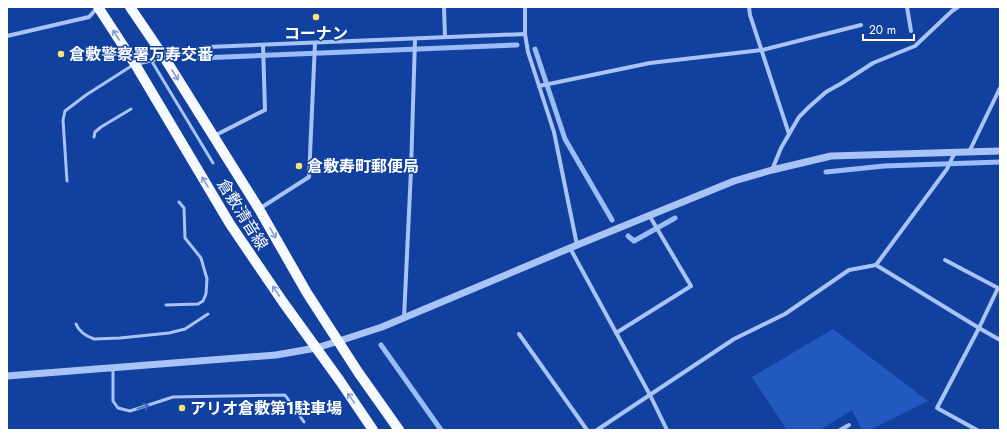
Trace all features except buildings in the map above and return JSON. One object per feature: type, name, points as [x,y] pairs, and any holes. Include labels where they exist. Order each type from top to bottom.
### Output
[{"type":"main road","name":"倉敷清音線","points":[[98,7],[135,64],[230,224],[373,430]]},
{"type":"main road","name":"倉敷清音線","points":[[130,7],[164,57],[214,136],[259,209],[307,293],[358,372],[399,430]]},
{"type":"street","points":[[7,36],[89,17],[98,7]]},
{"type":"street","points":[[444,7],[444,37]]},
{"type":"street","points":[[525,7],[525,34],[528,52],[554,132],[574,247],[616,333],[650,395],[667,430]]},
{"type":"street","points":[[749,7],[750,15],[789,134]]},
{"type":"street","points":[[907,7],[911,31]]},
{"type":"street","points":[[772,170],[781,148],[789,134],[799,117],[809,106],[826,92],[873,63],[915,46],[958,7]]},
{"type":"street","points":[[539,86],[650,63],[762,50],[861,25]]},
{"type":"street","points":[[135,64],[208,47],[525,34]]},
{"type":"street","points":[[404,318],[415,39]]},
{"type":"street","points":[[259,209],[309,177],[314,43]]},
{"type":"street","points":[[214,136],[265,110],[263,45]]},
{"type":"street","points":[[969,152],[1000,88]]},
{"type":"street","points":[[7,376],[276,355],[316,348],[382,327],[649,215],[734,181],[772,170],[831,156],[1000,151]]},
{"type":"street","points":[[876,265],[947,169],[955,152]]},
{"type":"street","points":[[616,333],[691,286],[649,215]]},
{"type":"street","points":[[945,260],[998,288],[937,408],[977,430]]},
{"type":"street","points":[[597,430],[734,339],[785,314],[849,270],[876,265],[1000,340]]},
{"type":"street","points":[[519,334],[587,430]]},
{"type":"street","points":[[840,430],[849,425]]},
{"type":"lane","points":[[151,60],[212,163]]},
{"type":"lane","points":[[67,181],[63,120],[65,111],[86,95],[135,64]]},
{"type":"lane","points":[[94,137],[95,132],[101,127],[131,109]]},
{"type":"lane","points":[[166,305],[198,304],[203,302],[206,294],[207,279],[205,270],[200,258],[185,238],[184,208],[180,202]]},
{"type":"lane","points":[[76,324],[81,332],[94,339],[120,338],[169,333],[185,329],[208,314]]},
{"type":"lane","points":[[113,368],[113,401],[118,408],[130,411],[173,397],[286,395],[304,422]]},
{"type":"shaded area","points":[[833,329],[928,401],[870,430],[862,430],[852,410],[820,430],[787,430],[752,377]]},
{"type":"waterway","points":[[200,58],[517,45]]},
{"type":"waterway","points":[[535,49],[565,139],[612,220]]},
{"type":"waterway","points":[[826,172],[884,166],[1000,162]]},
{"type":"waterway","points":[[628,236],[634,241],[675,218]]},
{"type":"waterway","points":[[381,345],[441,430]]},
{"type":"place","name":"コーナン","points":[[316,17]]},
{"type":"place","name":"倉敷警察署万寿交番","points":[[61,54]]},
{"type":"place","name":"倉敷寿町郵便局","points":[[299,166]]},
{"type":"place","name":"アリオ倉敷第1駐車場","points":[[182,408]]}]
